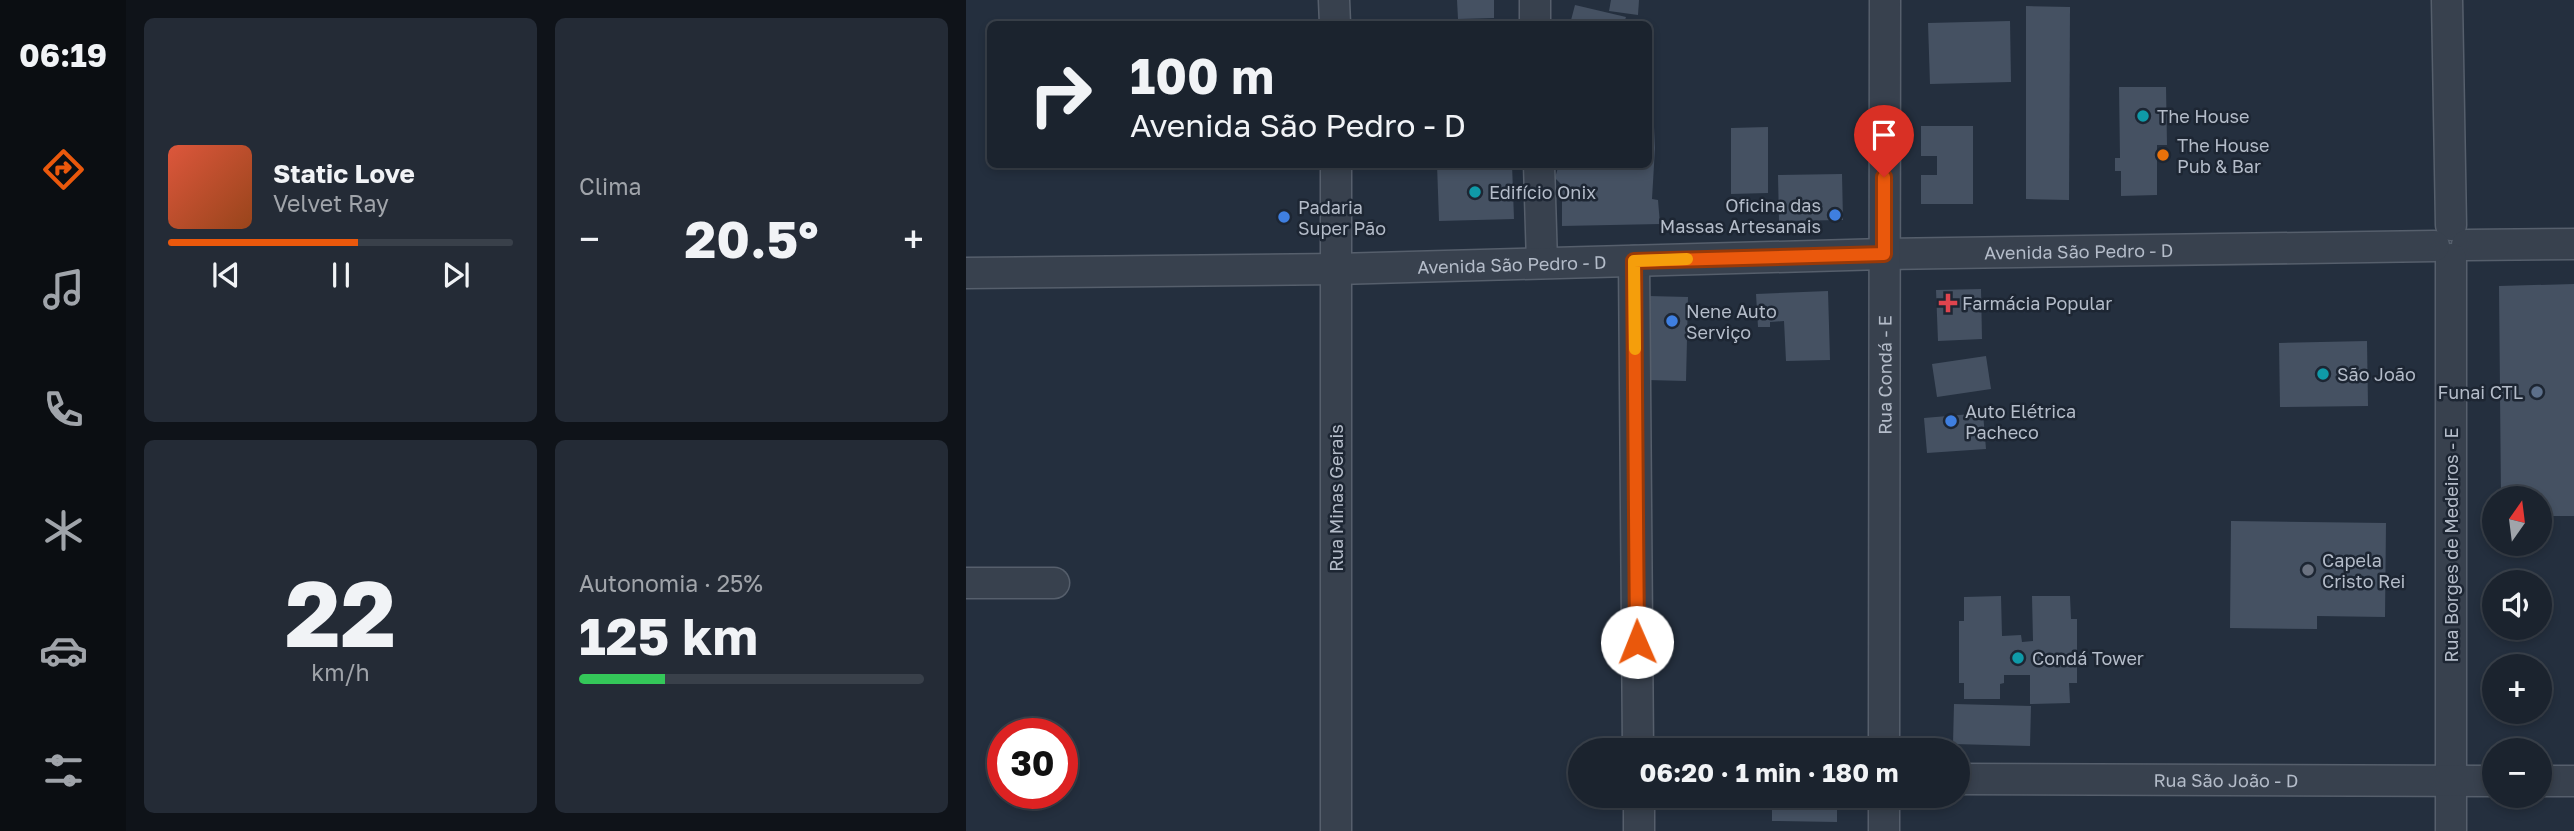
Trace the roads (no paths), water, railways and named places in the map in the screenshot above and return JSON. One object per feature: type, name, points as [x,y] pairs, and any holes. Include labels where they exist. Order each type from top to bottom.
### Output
[{"type":"street","points":[[1334,0],[1335,21]]},
{"type":"street","points":[[1535,0],[1535,21]]},
{"type":"street","name":"Rua Condá - E","points":[[1884,738],[1885,0]]},
{"type":"street","name":"Rua Borges de Medeiros - E","points":[[2447,0],[2451,244],[2451,831]]},
{"type":"street","name":"Rua Minas Gerais","points":[[1336,168],[1336,831]]},
{"type":"street","points":[[1539,168],[1542,263]]},
{"type":"street","name":"Avenida São Pedro - D","points":[[966,273],[1337,269],[1884,254],[2574,244]]},
{"type":"street","points":[[1634,261],[1638,738]]},
{"type":"street","points":[[966,583],[1055,583]]},
{"type":"street","name":"Rua São João - D","points":[[1970,779],[2482,781]]},
{"type":"street","points":[[2552,781],[2574,781]]},
{"type":"street","points":[[1639,808],[1639,831]]},
{"type":"street","points":[[1884,808],[1884,831]]},
{"type":"place","name":"The House","points":[[2143,116]]},
{"type":"place","name":"The House Pub & Bar","points":[[2163,155]]},
{"type":"place","name":"Edifício Onix","points":[[1475,192]]},
{"type":"place","name":"Oficina das Massas Artesanais","points":[[1835,215]]},
{"type":"place","name":"Padaria Super Pão","points":[[1284,217]]},
{"type":"place","name":"Farmácia Popular","points":[[1948,303]]},
{"type":"place","name":"Nene Auto Serviço","points":[[1672,321]]},
{"type":"place","name":"São João","points":[[2323,374]]},
{"type":"place","name":"Funai CTL","points":[[2537,392]]},
{"type":"place","name":"Auto Elétrica Pacheco","points":[[1951,421]]},
{"type":"place","name":"Capela Cristo Rei","points":[[2308,570]]},
{"type":"place","name":"Condá Tower","points":[[2018,658]]}]
